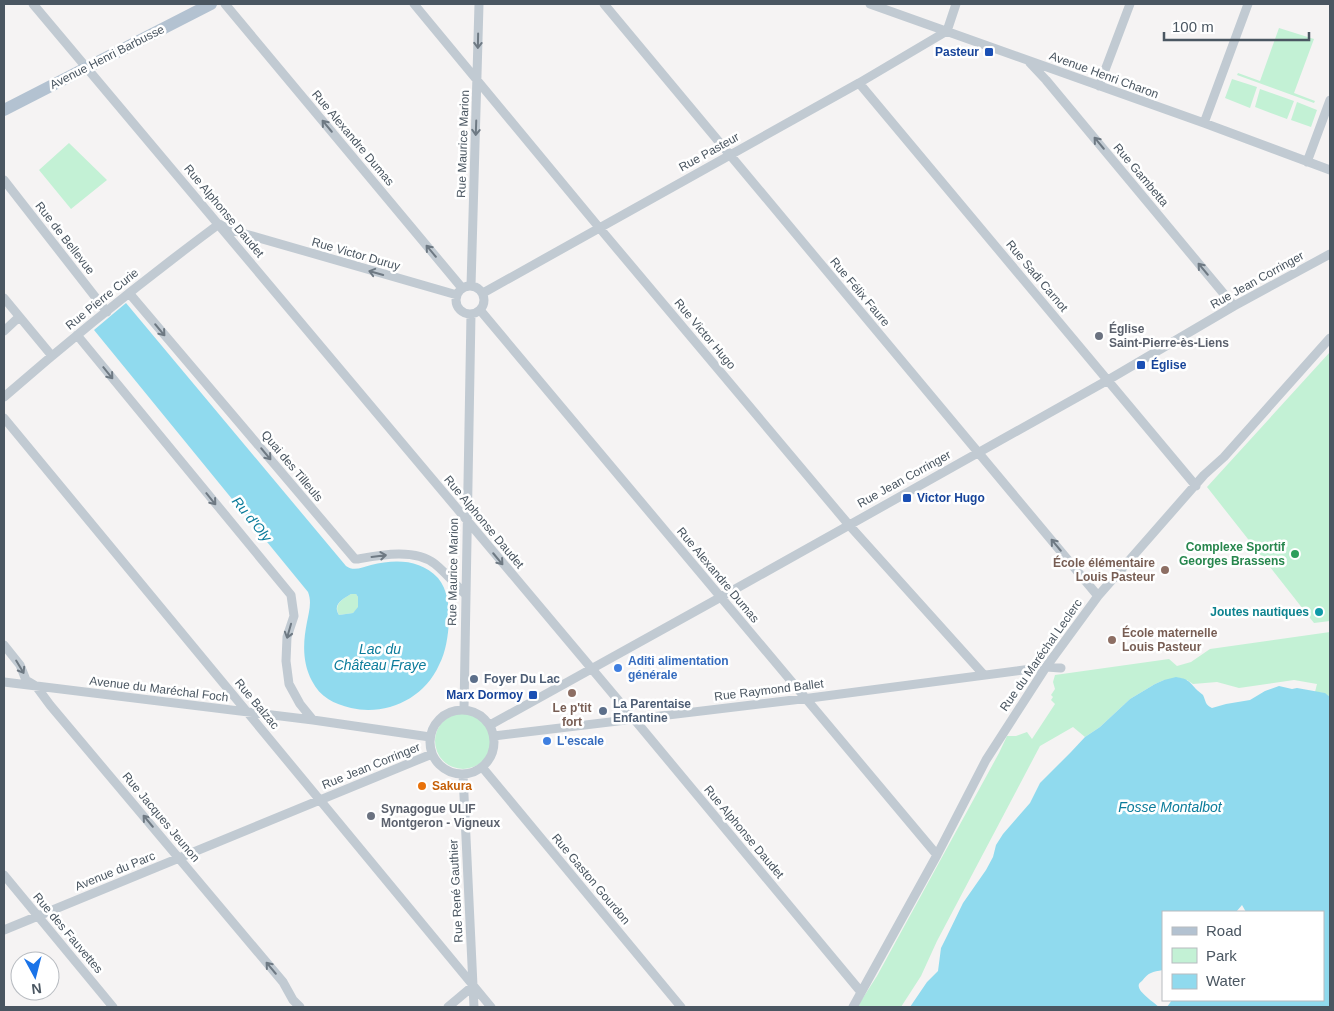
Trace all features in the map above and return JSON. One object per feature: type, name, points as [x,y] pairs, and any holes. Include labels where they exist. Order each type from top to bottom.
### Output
[{"type":"main road","name":"Avenue Henri Barbusse","points":[[4,110],[211,4]]},
{"type":"street","name":"Rue Alphonse Daudet","points":[[33,4],[861,992]]},
{"type":"street","name":"Rue Alexandre Dumas","points":[[225,4],[463,290]]},
{"type":"street","name":"Rue Victor Hugo","points":[[414,4],[849,525],[984,675]]},
{"type":"street","name":"Rue Maurice Marion","points":[[463,290],[477,79],[479,4]]},
{"type":"street","name":"Rue Félix Faure","points":[[604,4],[1098,596]]},
{"type":"street","name":"Avenue Henri Charon","points":[[870,4],[1330,170]]},
{"type":"street","points":[[947,31],[956,4]]},
{"type":"street","points":[[1099,86],[1130,4]]},
{"type":"street","points":[[1204,123],[1248,4]]},
{"type":"street","name":"Rue Pasteur","points":[[483,293],[860,83],[947,31]]},
{"type":"street","name":"Rue Gambetta","points":[[1028,61],[1046,80],[1234,306]]},
{"type":"street","name":"Rue Sadi Carnot","points":[[860,83],[1196,486]]},
{"type":"street","points":[[1307,162],[1330,100]]},
{"type":"street","name":"Rue de Bellevue","points":[[4,180],[107,312]]},
{"type":"street","name":"Rue Victor Duruy","points":[[219,224],[249,236],[463,290]]},
{"type":"street","name":"Rue Pierre Curie","points":[[4,397],[129,293],[219,224]]},
{"type":"street","points":[[234,242],[240,236],[249,236]]},
{"type":"street","name":"Rue Jean Corringer","points":[[490,725],[1108,380],[1234,306],[1330,254]]},
{"type":"street","points":[[476,287],[483,293],[484,302],[480,310],[470,314],[462,312],[456,300],[463,290],[476,287]]},
{"type":"street","name":"Quai des Tilleuls","points":[[129,293],[355,559],[378,555],[416,555],[434,563],[466,594]]},
{"type":"street","points":[[4,298],[52,356]]},
{"type":"street","name":"Rue Alexandre Dumas","points":[[480,310],[937,855]]},
{"type":"street","name":"Rue Maurice Marion","points":[[464,709],[470,314]]},
{"type":"street","points":[[4,331],[19,317]]},
{"type":"street","points":[[77,335],[291,595],[294,616],[287,637],[286,661],[289,684],[300,704],[313,720]]},
{"type":"street","name":"Rue du Maréchal Leclerc","points":[[853,1007],[937,855],[986,760],[1046,667],[1098,596],[1204,475],[1224,457],[1330,338]]},
{"type":"street","name":"Rue Balzac","points":[[4,418],[491,1007]]},
{"type":"street","name":"Rue Jacques Jeunon","points":[[4,645],[20,665],[26,680],[36,686],[283,982],[300,1007]]},
{"type":"street","name":"Rue Raymond Ballet","points":[[494,736],[1046,667],[1061,668]]},
{"type":"street","name":"Avenue du Maréchal Foch","points":[[4,682],[313,720],[430,737]]},
{"type":"street","points":[[464,709],[483,717],[490,725],[494,736],[492,753],[482,767],[473,772],[454,773],[445,769],[432,754],[430,737],[438,720],[445,714],[464,709]]},
{"type":"street","name":"Rue Jean Corringer","points":[[320,800],[432,754]]},
{"type":"street","name":"Rue Gaston Gourdon","points":[[482,767],[681,1007]]},
{"type":"street","name":"Rue René Gauthier","points":[[463,774],[474,1007]]},
{"type":"street","name":"Avenue du Parc","points":[[4,930],[320,800]]},
{"type":"street","name":"Rue des Fauvettes","points":[[4,875],[114,1007]]},
{"type":"street","points":[[448,1007],[473,986]]},
{"type":"green space","points":[[1279,28],[1314,39],[1294,93],[1315,101],[1314,103],[1237,75],[1238,73],[1260,81]]},
{"type":"green space","points":[[1232,79],[1257,87],[1250,108],[1225,98]]},
{"type":"green space","points":[[1260,89],[1294,101],[1287,119],[1255,107]]},
{"type":"green space","points":[[1297,102],[1317,110],[1311,127],[1291,120]]},
{"type":"green space","points":[[69,143],[107,180],[71,209],[39,170]]},
{"type":"green space","name":"Complexe Sportif Georges Brassens","points":[[1330,352],[1330,621],[1314,623],[1207,487]]},
{"type":"green space","points":[[351,594],[356,594],[358,597],[359,607],[353,613],[339,615],[337,611],[338,605]]},
{"type":"green space","points":[[1330,632],[1330,697],[1324,693],[1315,692],[1317,684],[1294,680],[1239,688],[1217,682],[1193,684],[1187,680],[1164,680],[1130,699],[1100,727],[1085,737],[1073,727],[1040,746],[937,941],[921,976],[901,1007],[857,1007],[877,976],[1007,736],[1016,736],[1027,732],[1032,739],[1055,704],[1051,700],[1053,697],[1051,695],[1055,689],[1053,682],[1055,675],[1169,659],[1177,666],[1191,662],[1210,649]]},
{"type":"green space","points":[[463,713],[474,715],[483,721],[489,730],[491,741],[489,752],[483,761],[474,767],[463,769],[452,767],[443,761],[437,752],[435,741],[437,730],[443,721],[452,715]]},
{"type":"water","name":"Lac du Château Fraye","points":[[126,303],[346,566],[355,569],[380,563],[407,562],[423,567],[438,578],[444,588],[449,616],[445,649],[432,677],[414,696],[390,707],[364,710],[333,702],[323,696],[315,687],[306,667],[304,652],[310,603],[308,592],[94,330]],"holes":[[[351,594],[356,594],[358,597],[358,607],[353,613],[339,615],[337,611],[339,602]]]},
{"type":"water","name":"Fosse Montalbot","points":[[1176,677],[1190,682],[1203,695],[1207,704],[1212,708],[1250,700],[1265,691],[1279,686],[1325,693],[1330,697],[1330,1007],[1167,1007],[1171,1001],[1324,1001],[1324,911],[1245,911],[1242,905],[1237,911],[1162,911],[1162,970],[1149,974],[1139,984],[1140,990],[1159,1007],[910,1007],[927,982],[938,971],[941,948],[963,903],[993,857],[996,845],[1030,803],[1040,783],[1085,737],[1100,727],[1130,699],[1164,680]]},
{"type":"place","name":"Pasteur","points":[[989,52]]},
{"type":"place","name":"Église Saint-Pierre-ès-Liens","points":[[1099,336]]},
{"type":"place","name":"Église","points":[[1141,365]]},
{"type":"place","name":"Victor Hugo","points":[[907,498]]},
{"type":"place","name":"Complexe Sportif Georges Brassens","points":[[1295,554]]},
{"type":"place","name":"École élémentaire Louis Pasteur","points":[[1165,570]]},
{"type":"place","name":"Joutes nautiques","points":[[1319,612]]},
{"type":"place","name":"École maternelle Louis Pasteur","points":[[1112,640]]},
{"type":"place","name":"Aditi alimentation générale","points":[[618,668]]},
{"type":"place","name":"Foyer Du Lac","points":[[474,679]]},
{"type":"place","name":"Le p'tit fort","points":[[572,693]]},
{"type":"place","name":"Marx Dormoy","points":[[533,695]]},
{"type":"place","name":"La Parentaise Enfantine","points":[[603,711]]},
{"type":"place","name":"L'escale","points":[[547,741]]},
{"type":"place","name":"Sakura","points":[[422,786]]},
{"type":"place","name":"Synagogue ULIF Montgeron - Vigneux","points":[[371,816]]},
{"type":"water label","name":"Ru d'Oly","points":[[252,519]]}]
